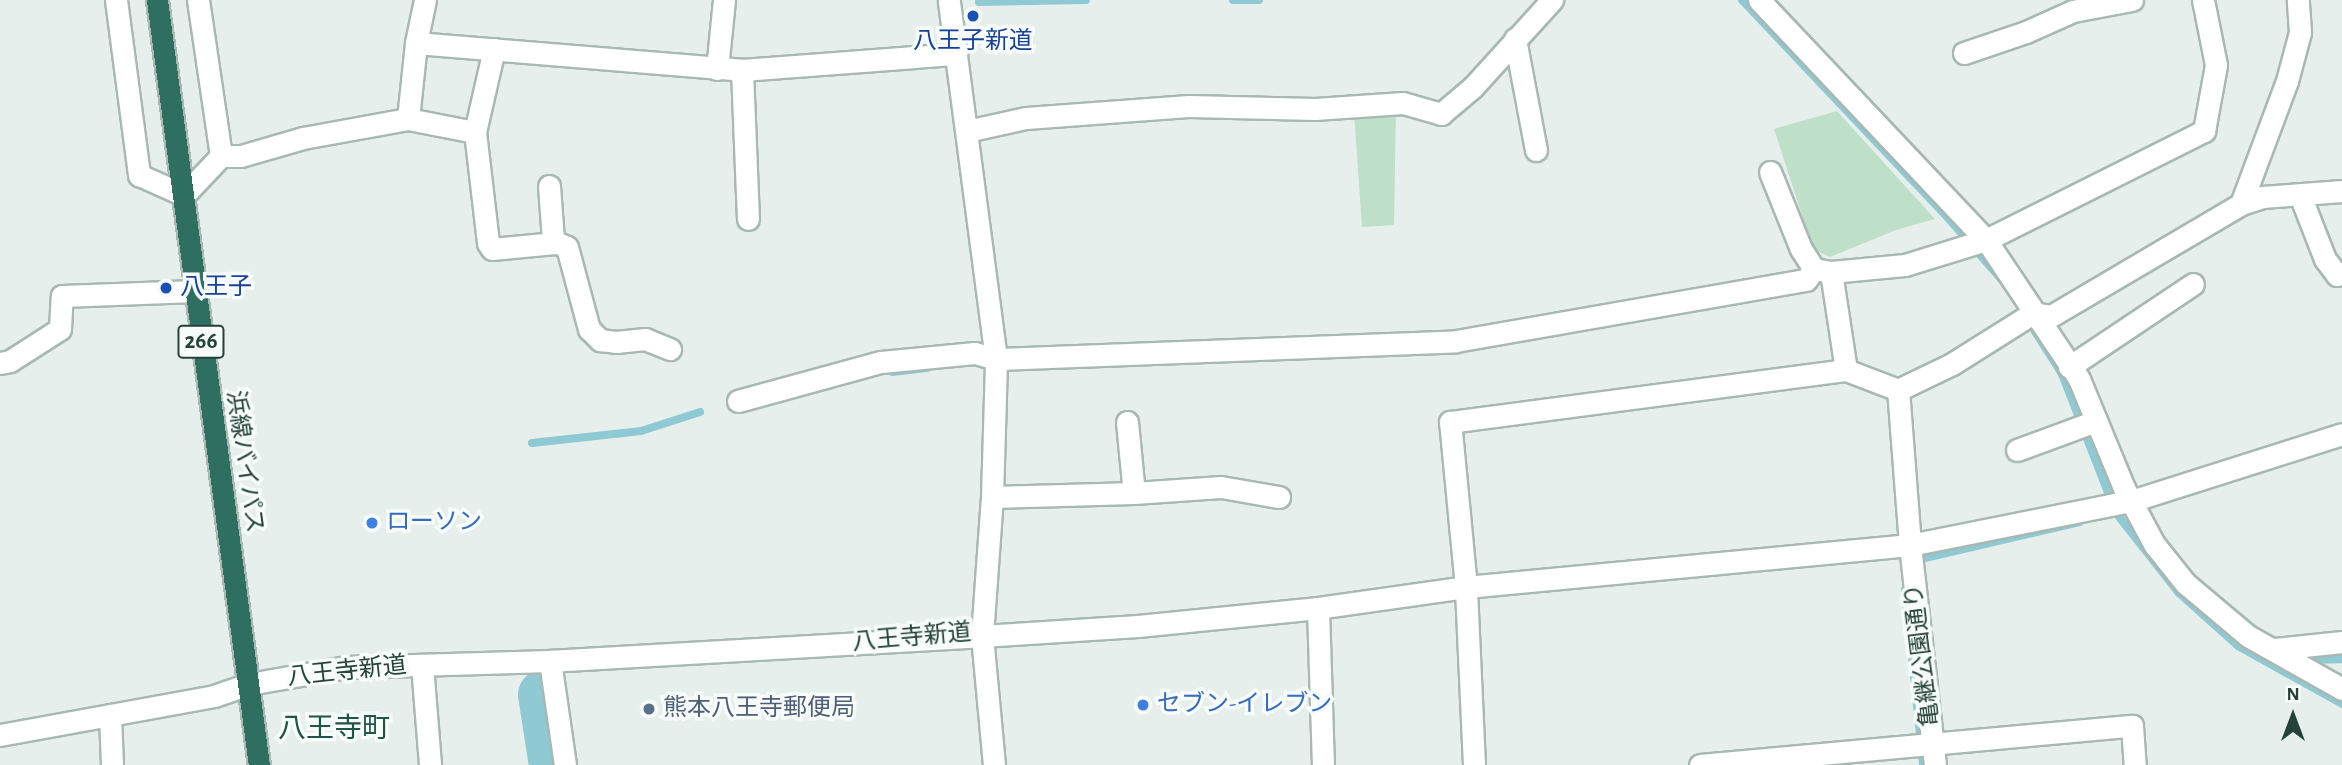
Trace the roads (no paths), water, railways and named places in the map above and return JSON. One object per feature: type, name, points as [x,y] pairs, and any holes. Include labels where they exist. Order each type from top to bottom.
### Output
[{"type":"highway","name":"浜線バイパス","points":[[157,0],[259,765]]},
{"type":"street","points":[[116,0],[139,175],[184,195],[221,156],[241,156],[303,138],[408,119],[475,132]]},
{"type":"street","points":[[198,0],[221,156]]},
{"type":"street","points":[[408,119],[416,43],[425,0]]},
{"type":"street","points":[[718,69],[724,0]]},
{"type":"street","name":"八王寺新道","points":[[0,735],[214,696],[249,684],[346,667],[550,661],[982,636],[992,496],[996,359],[950,0]]},
{"type":"street","points":[[967,131],[1026,118],[1189,107],[1315,109],[1403,103],[1441,114],[1473,87],[1552,0]]},
{"type":"street","points":[[1759,0],[1986,240],[2078,379],[2131,500],[2154,544],[2185,583],[2238,628],[2342,689]]},
{"type":"street","points":[[1964,53],[2026,32],[2071,6],[2132,0]]},
{"type":"street","points":[[738,401],[881,362],[975,353],[996,359],[1456,341],[1806,280],[1823,271],[1905,265],[1986,240],[2204,131],[2216,65],[2203,0]]},
{"type":"street","points":[[2241,204],[2287,81],[2300,32],[2298,0]]},
{"type":"street","points":[[1515,39],[1536,150]]},
{"type":"street","points":[[416,43],[742,70],[956,54]]},
{"type":"street","points":[[494,49],[475,132],[490,247],[555,243],[567,247],[589,329],[600,340],[616,342],[645,339],[670,349]]},
{"type":"street","points":[[742,70],[748,219]]},
{"type":"street","points":[[1770,172],[1801,249],[1823,271],[1846,370]]},
{"type":"street","points":[[549,186],[555,243]]},
{"type":"street","points":[[1474,765],[1466,587],[1450,422],[1846,370],[1898,390],[1952,364],[2034,313],[2051,316],[2241,204],[2262,197],[2342,191]]},
{"type":"street","points":[[2301,195],[2325,259],[2337,275],[2342,273]]},
{"type":"street","points":[[2069,368],[2193,285]]},
{"type":"street","points":[[0,362],[10,361],[60,329],[62,296],[195,291]]},
{"type":"street","name":"亀継公園通り","points":[[1898,390],[1910,545],[1934,754]]},
{"type":"street","points":[[2017,450],[2096,421]]},
{"type":"street","points":[[1127,422],[1134,492]]},
{"type":"street","points":[[994,765],[982,636],[1138,626],[1318,608],[1466,587],[1910,545],[2131,500],[2342,434]]},
{"type":"street","points":[[992,496],[1221,487],[1279,496]]},
{"type":"street","points":[[1318,608],[1323,765]]},
{"type":"street","points":[[2275,649],[2342,642]]},
{"type":"street","points":[[550,661],[565,765]]},
{"type":"street","points":[[422,665],[430,765]]},
{"type":"street","points":[[110,715],[112,765]]},
{"type":"street","points":[[1700,765],[1934,754],[2132,726],[2135,765]]},
{"type":"waterway","points":[[979,2],[1086,0]]},
{"type":"waterway","points":[[1233,0],[1259,0]]},
{"type":"waterway","points":[[1742,0],[1948,218],[2001,279]]},
{"type":"waterway","points":[[2027,319],[2062,374],[2116,513],[2179,593],[2238,646],[2342,704]]},
{"type":"waterway","points":[[893,372],[928,368]]},
{"type":"waterway","points":[[532,443],[641,431],[700,412]]},
{"type":"waterway","points":[[1912,561],[2080,522]]},
{"type":"waterway","points":[[1905,590],[1923,765]]},
{"type":"waterway","points":[[2303,660],[2342,659]]},
{"type":"waterway","points":[[542,694],[553,765]]},
{"type":"place","name":"八王子新道","points":[[973,16]]},
{"type":"place","name":"八王子","points":[[166,288]]},
{"type":"place","name":"ローソン","points":[[372,523]]},
{"type":"place","name":"セブン-イレブン","points":[[1143,705]]},
{"type":"place","name":"熊本八王寺郵便局","points":[[649,709]]},
{"type":"district","name":"八王寺町","points":[[334,729]]}]
